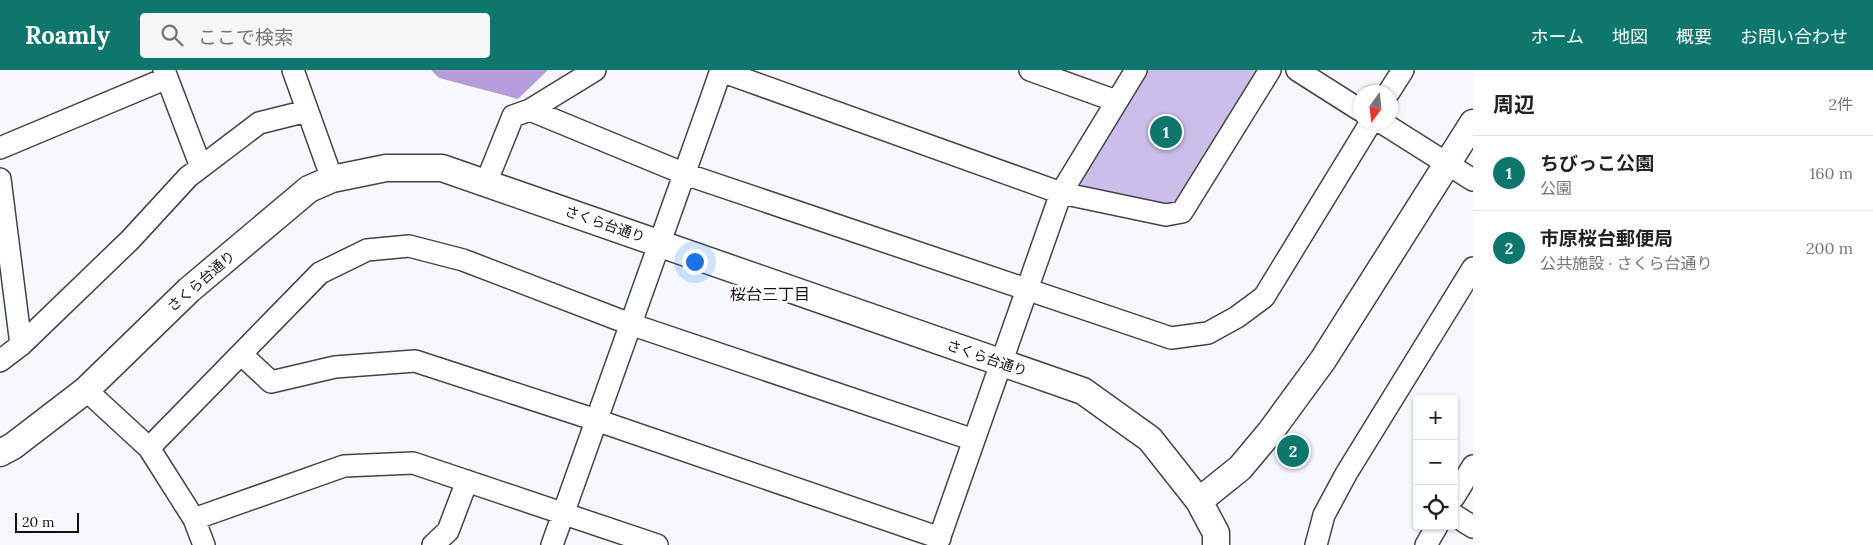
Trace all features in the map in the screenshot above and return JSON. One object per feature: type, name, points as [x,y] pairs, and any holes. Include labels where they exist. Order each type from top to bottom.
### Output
[{"type":"street","points":[[293,70],[332,179]]},
{"type":"street","points":[[486,183],[513,116],[530,110],[595,70]]},
{"type":"street","points":[[552,545],[721,70],[1061,193],[1166,215],[1182,212],[1270,70]]},
{"type":"street","points":[[1030,70],[1116,100]]},
{"type":"street","points":[[241,354],[271,382],[335,367],[415,361],[596,420],[939,542],[1061,193],[1136,70]]},
{"type":"street","points":[[1297,70],[1353,106]]},
{"type":"street","points":[[1393,85],[1403,70]]},
{"type":"street","points":[[0,148],[166,74],[201,167]]},
{"type":"street","points":[[530,110],[685,174],[1171,338],[1208,333],[1237,317],[1264,297],[1365,130]]},
{"type":"street","points":[[0,361],[21,345],[130,240],[188,177],[259,123],[307,111]]},
{"type":"street","points":[[1199,501],[1240,468],[1277,423],[1323,360],[1473,124]]},
{"type":"street","points":[[1394,130],[1473,180]]},
{"type":"street","name":"さくら台通り","points":[[0,453],[13,446],[86,390],[188,290],[309,189],[332,179],[386,168],[442,168],[1082,391],[1150,439],[1199,501],[1216,533],[1216,545]]},
{"type":"street","points":[[0,179],[21,345]]},
{"type":"street","points":[[148,448],[320,273],[367,250],[409,246],[463,260],[630,324],[974,440]]},
{"type":"street","points":[[1316,545],[1324,515],[1346,474],[1473,268]]},
{"type":"street","points":[[86,390],[148,448],[194,519],[204,545]]},
{"type":"street","points":[[194,519],[344,466],[413,463],[564,512],[657,545]]},
{"type":"street","points":[[1458,490],[1473,466]]},
{"type":"street","points":[[433,545],[448,531],[467,481]]},
{"type":"street","points":[[1458,518],[1473,527]]},
{"type":"street","points":[[1426,545],[1435,530]]},
{"type":"shaded area","points":[[431,70],[548,70],[518,99],[439,78]]},
{"type":"shaded area","points":[[1138,70],[1270,70],[1182,212],[1061,193]]},
{"type":"place","name":"ちびっこ公園","points":[[1166,132]]},
{"type":"place","name":"市原桜台郵便局","points":[[1293,451]]},
{"type":"district","name":"桜台三丁目","points":[[770,294]]}]
